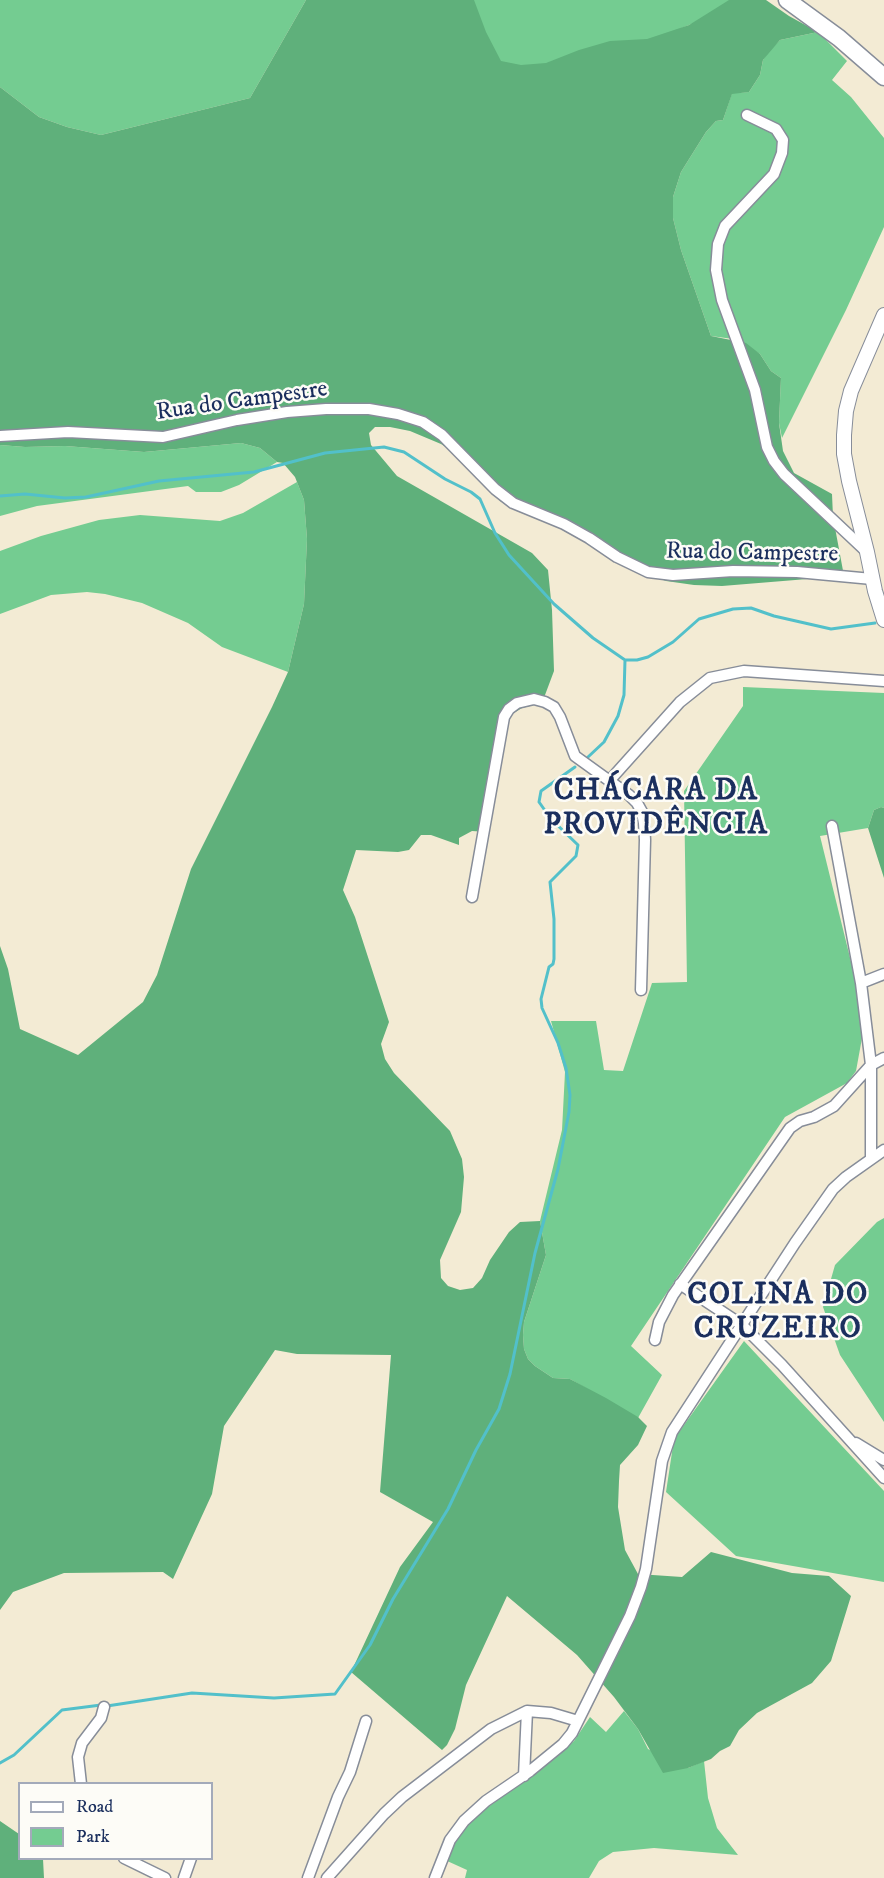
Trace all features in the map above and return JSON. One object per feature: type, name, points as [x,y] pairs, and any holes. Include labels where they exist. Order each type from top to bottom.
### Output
[{"type":"main road","points":[[787,0],[839,38],[884,77]]},
{"type":"street","points":[[747,115],[776,129],[783,140],[782,153],[774,174],[725,226],[718,244],[716,270],[722,300],[754,390],[767,447],[774,461],[784,474],[867,552]]},
{"type":"street","points":[[884,315],[851,391],[844,435],[844,454],[849,481],[884,620]]},
{"type":"street","name":"Rua do Campestre","points":[[0,436],[68,432],[163,437],[237,420],[287,412],[369,409],[398,414],[423,422],[442,435],[495,489],[513,503],[564,524],[590,538],[617,557],[648,572],[673,575],[797,572],[872,579]]},
{"type":"street","points":[[610,780],[680,702],[710,678],[744,671],[884,681]]},
{"type":"street","points":[[472,897],[504,717],[509,709],[517,704],[534,699],[554,707],[575,756],[610,780],[637,803],[644,823],[641,990]]},
{"type":"street","points":[[832,826],[861,983],[871,1065],[871,1159]]},
{"type":"street","points":[[861,983],[884,974]]},
{"type":"street","points":[[655,1340],[659,1322],[680,1284],[790,1128],[800,1120],[814,1117],[834,1106],[871,1065],[884,1058]]},
{"type":"street","points":[[435,1878],[450,1840],[464,1821],[486,1801],[524,1776],[563,1744],[572,1733],[630,1616],[641,1587],[646,1569],[662,1461],[672,1432],[833,1189],[884,1150]]},
{"type":"street","points":[[680,1284],[742,1325],[782,1365],[884,1478]]},
{"type":"street","points":[[846,1436],[884,1460]]},
{"type":"street","points":[[81,1782],[78,1757],[82,1743],[101,1718],[104,1707]]},
{"type":"street","points":[[327,1878],[402,1797],[483,1735],[507,1720],[527,1712],[552,1713],[578,1721]]},
{"type":"street","points":[[524,1776],[527,1712]]},
{"type":"street","points":[[308,1878],[338,1797],[350,1772],[366,1721]]},
{"type":"street","points":[[128,1860],[165,1878]]},
{"type":"street","points":[[184,1878],[190,1860]]},
{"type":"green space","points":[[0,0],[306,0],[250,98],[101,135],[39,117],[0,87]]},
{"type":"green space","points":[[306,0],[474,0],[486,32],[501,61],[521,65],[546,63],[610,41],[647,39],[689,25],[729,0],[766,0],[818,32],[780,40],[763,60],[760,75],[749,92],[732,94],[723,120],[716,121],[706,132],[681,172],[673,197],[673,218],[681,250],[711,336],[746,343],[760,354],[771,371],[781,378],[779,423],[783,451],[794,473],[832,494],[833,517],[844,576],[722,586],[666,581],[635,570],[539,515],[519,512],[500,501],[485,480],[464,459],[441,444],[410,431],[390,427],[375,427],[369,433],[371,445],[397,476],[532,553],[548,570],[552,610],[554,671],[542,703],[522,708],[505,722],[487,832],[472,831],[459,838],[459,845],[431,835],[421,835],[409,850],[398,852],[356,850],[343,890],[355,917],[389,1022],[381,1044],[385,1059],[394,1073],[450,1131],[462,1159],[464,1177],[461,1212],[440,1260],[441,1278],[448,1286],[460,1290],[473,1288],[482,1278],[490,1260],[509,1232],[520,1222],[540,1221],[546,1255],[524,1322],[524,1349],[528,1359],[535,1366],[553,1378],[570,1379],[638,1417],[647,1426],[638,1445],[620,1465],[619,1481],[618,1507],[625,1550],[638,1574],[682,1577],[711,1552],[792,1573],[829,1576],[851,1596],[831,1661],[812,1683],[757,1713],[739,1730],[730,1746],[711,1759],[688,1768],[663,1773],[638,1729],[614,1697],[577,1655],[507,1596],[466,1685],[455,1729],[442,1750],[351,1672],[400,1567],[433,1522],[380,1492],[391,1355],[297,1354],[275,1350],[224,1426],[212,1494],[173,1579],[163,1572],[64,1573],[13,1592],[0,1610],[0,946],[8,969],[20,1029],[78,1055],[143,1002],[157,975],[191,869],[288,672],[304,604],[307,539],[304,500],[295,477],[283,463],[277,462],[260,448],[241,443],[144,452],[65,446],[0,445],[0,87],[39,117],[101,135],[250,98]]},
{"type":"green space","points":[[406,0],[750,0],[457,120]]},
{"type":"green space","points":[[818,32],[847,61],[832,80],[851,97],[884,138],[884,227],[846,310],[782,438],[779,423],[781,378],[771,371],[760,354],[733,339],[711,336],[681,250],[673,218],[673,197],[681,172],[706,132],[716,121],[723,120],[732,93],[749,92],[760,75],[763,60],[768,52],[780,40]]},
{"type":"green space","points":[[241,443],[260,448],[277,462],[239,485],[221,492],[196,492],[188,486],[37,506],[0,516],[0,445],[65,446],[144,452]]},
{"type":"green space","points":[[297,482],[304,500],[307,539],[304,604],[288,672],[222,647],[188,623],[142,603],[105,594],[87,592],[51,595],[0,614],[0,551],[41,536],[99,520],[140,515],[220,521],[243,513]]},
{"type":"green space","points":[[743,687],[884,693],[884,808],[874,810],[868,828],[820,836],[856,982],[862,1038],[856,1071],[847,1083],[785,1117],[631,1346],[662,1375],[638,1418],[570,1379],[553,1378],[528,1359],[524,1349],[524,1322],[546,1255],[540,1221],[562,1130],[565,1072],[551,1021],[596,1021],[604,1070],[623,1071],[652,983],[687,982],[684,791],[743,706]]},
{"type":"green space","points":[[884,808],[884,878],[868,828],[874,810]]},
{"type":"green space","points":[[884,1218],[884,1422],[840,1355],[823,1307],[835,1265],[877,1222]]},
{"type":"green space","points":[[744,1341],[884,1491],[884,1582],[736,1556],[666,1492],[674,1439]]},
{"type":"green space","points":[[624,1711],[638,1729],[648,1749],[688,1768],[704,1761],[708,1798],[717,1828],[738,1855],[654,1848],[613,1852],[599,1861],[589,1878],[465,1878],[467,1870],[445,1860],[449,1846],[475,1817],[574,1741],[590,1717],[606,1732]]},
{"type":"green space","points":[[0,1821],[18,1833],[18,1860],[43,1860],[44,1878],[0,1878]]},
{"type":"waterway","points":[[0,496],[25,494],[65,498],[86,497],[159,481],[254,472],[325,453],[384,447],[404,452],[480,499],[495,533],[509,555],[554,604],[593,638],[625,660],[648,657],[673,642],[699,619],[733,609],[751,608],[774,616],[831,629],[875,623]]},
{"type":"waterway","points":[[588,757],[604,742],[618,716],[624,695],[625,660]]},
{"type":"waterway","points":[[107,1706],[192,1693],[274,1698],[335,1694],[370,1645],[393,1599],[448,1509],[476,1450],[499,1409],[510,1374],[535,1253],[558,1169],[569,1112],[570,1095],[566,1068],[558,1043],[542,1008],[541,999],[549,967],[553,964],[554,959],[554,919],[550,882],[576,856],[578,845],[551,819],[539,802],[541,791],[575,767]]},
{"type":"waterway","points":[[0,1763],[14,1755],[62,1710],[101,1705]]},
{"type":"district","name":"CHÁCARA DA PROVIDÊNCIA","points":[[656,810]]},
{"type":"district","name":"COLINA DO CRUZEIRO","points":[[778,1314]]}]
